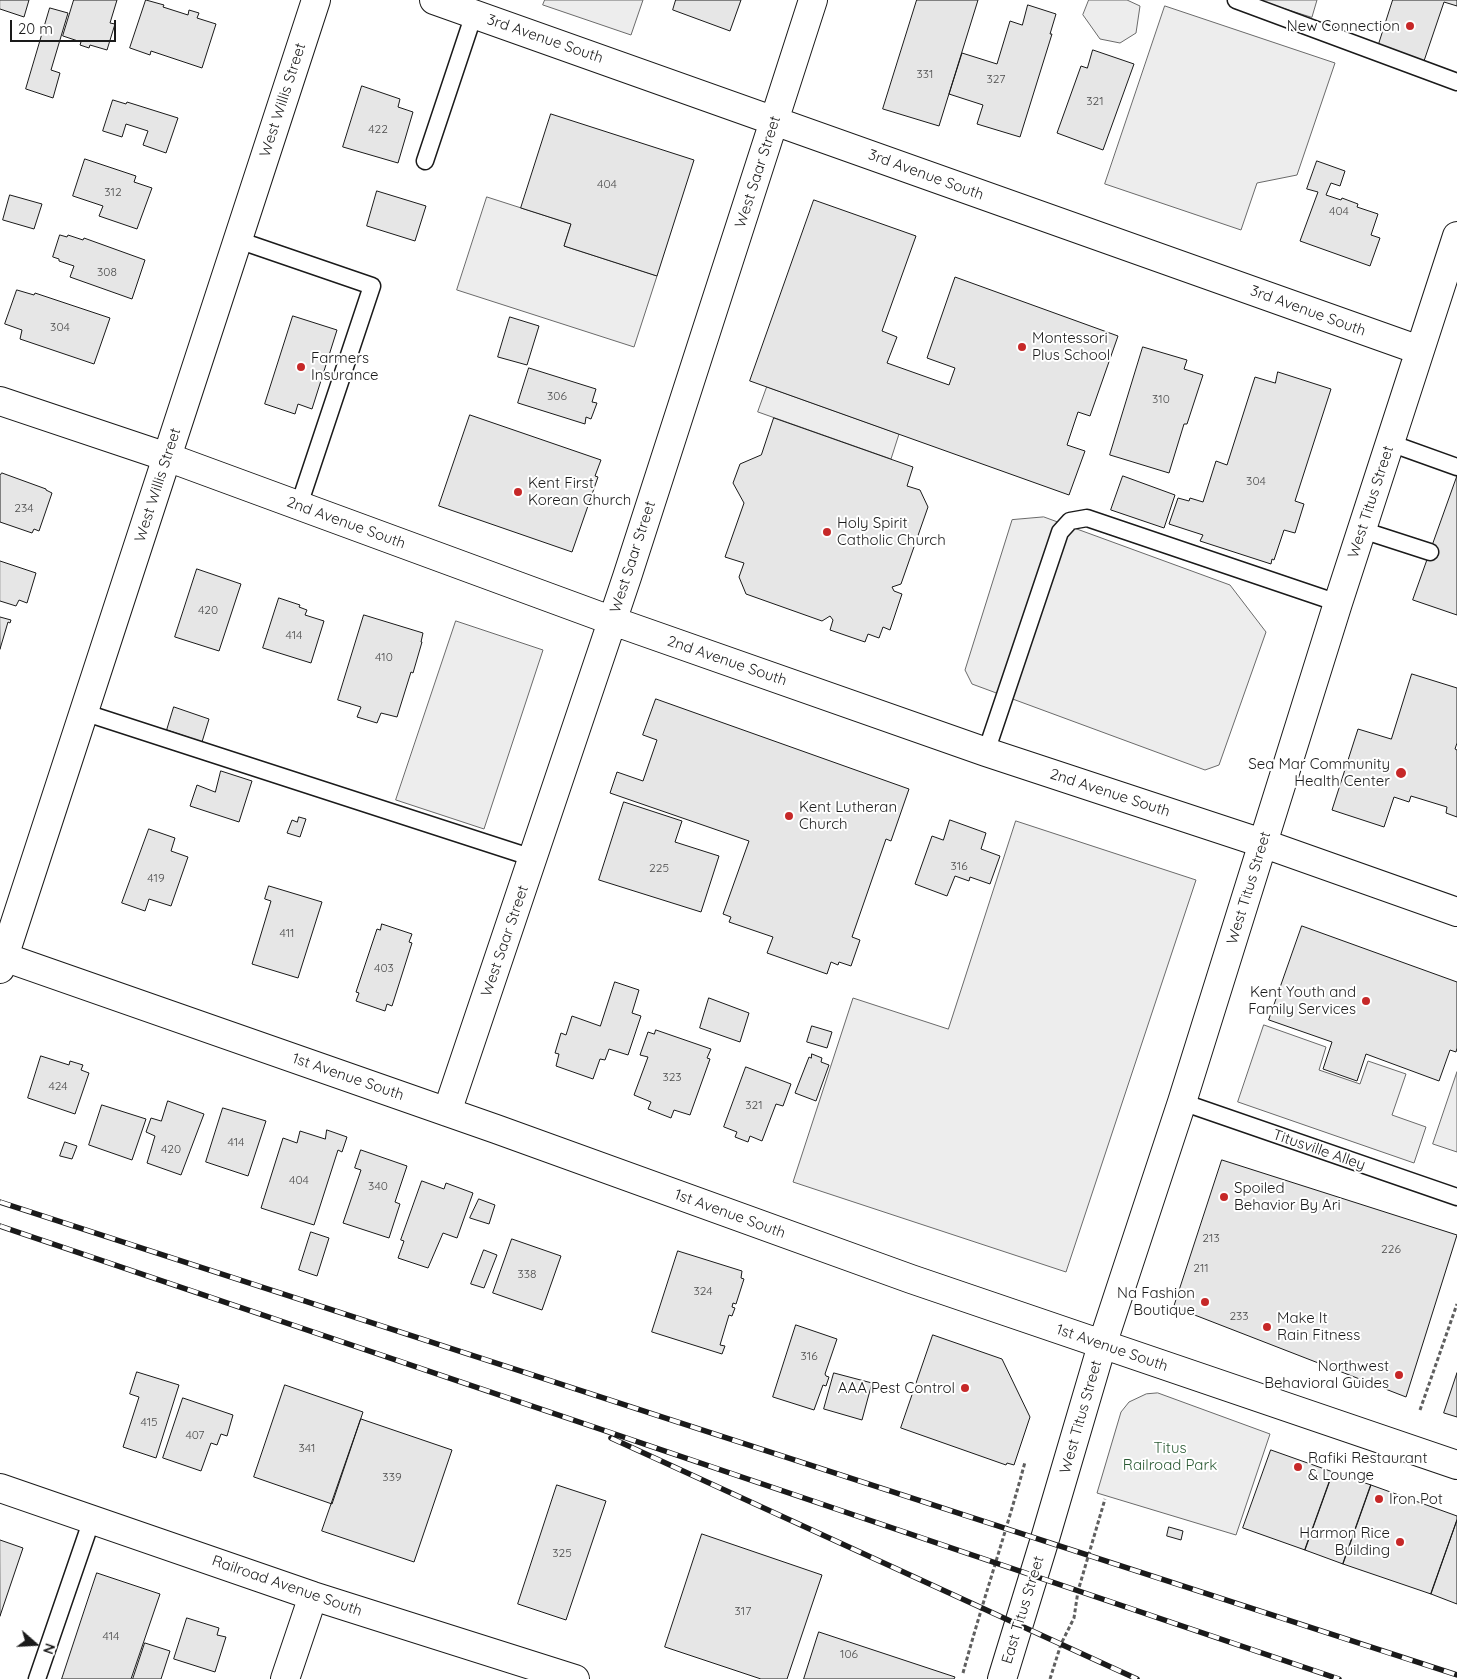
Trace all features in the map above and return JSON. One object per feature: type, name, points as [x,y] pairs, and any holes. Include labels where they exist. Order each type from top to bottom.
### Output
[{"type":"street","name":"West Willis Street","points":[[2,963],[316,0]]},
{"type":"street","name":"3rd Avenue South","points":[[434,0],[1419,350]]},
{"type":"street","name":"West Saar Street","points":[[447,1112],[613,621],[813,0]]},
{"type":"street","name":"West Titus Street","points":[[1044,1542],[1102,1345],[1182,1102],[1338,603],[1457,236]]},
{"type":"street","name":"2nd Avenue South","points":[[0,401],[167,457],[613,621],[986,752],[1262,844],[1457,912]]},
{"type":"street","name":"1st Avenue South","points":[[2,963],[447,1112],[911,1279],[1457,1465]]},
{"type":"street","name":"Railroad Avenue South","points":[[0,1488],[313,1596],[575,1679]]},
{"type":"street","name":"East Titus Street","points":[[1002,1679],[1044,1542]]},
{"type":"street","points":[[285,1679],[313,1596]]},
{"type":"lane","points":[[1236,0],[1457,82]]},
{"type":"lane","points":[[425,161],[474,14]]},
{"type":"lane","points":[[238,240],[372,286],[299,505]]},
{"type":"lane","points":[[1390,443],[1457,467]]},
{"type":"lane","points":[[986,752],[1060,532],[1070,521],[1087,518],[1338,603]]},
{"type":"lane","points":[[1362,530],[1430,552]]},
{"type":"lane","points":[[83,712],[533,858]]},
{"type":"lane","name":"Titusville Alley","points":[[1182,1102],[1457,1197]]},
{"type":"lane","points":[[37,1679],[92,1519]]},
{"type":"path","points":[[1420,1410],[1457,1304]]},
{"type":"path","points":[[963,1674],[981,1608],[1007,1530],[1025,1462]]},
{"type":"path","points":[[1050,1679],[1061,1644],[1074,1618],[1078,1591],[1105,1500]]},
{"type":"shaded area","points":[[545,0],[643,0],[631,35],[543,5]]},
{"type":"shaded area","points":[[1089,0],[1127,0],[1140,6],[1136,33],[1120,43],[1100,39],[1083,15]]},
{"type":"shaded area","points":[[1257,0],[1317,0],[1312,17]]},
{"type":"shaded area","points":[[1165,6],[1335,63],[1297,175],[1257,183],[1241,230],[1105,184]]},
{"type":"shaded area","points":[[487,197],[571,224],[564,246],[657,276],[634,347],[457,290]]},
{"type":"shaded area","points":[[767,387],[899,434],[891,459],[758,412]]},
{"type":"shaded area","points":[[1044,517],[1230,585],[1266,632],[1219,765],[1205,770],[972,684],[965,670],[1012,520]]},
{"type":"shaded area","points":[[456,621],[543,650],[484,829],[396,800]]},
{"type":"shaded area","points":[[1016,821],[1196,880],[1066,1272],[793,1182],[853,998],[948,1029]]},
{"type":"shaded area","points":[[1264,1025],[1326,1047],[1319,1070],[1360,1084],[1368,1061],[1406,1074],[1392,1115],[1426,1127],[1414,1163],[1238,1102]]},
{"type":"shaded area","points":[[1457,1072],[1457,1152],[1433,1144]]},
{"type":"shaded area","name":"Titus Railroad Park","points":[[1158,1393],[1270,1434],[1236,1535],[1097,1493],[1121,1412],[1129,1402],[1146,1394]]},
{"type":"building","points":[[0,0],[29,0],[24,17],[0,9]]},
{"type":"building","points":[[74,0],[117,0],[110,23],[115,24],[107,50],[90,45],[89,48],[80,45],[81,42],[63,36]]},
{"type":"building","points":[[146,0],[188,15],[189,10],[199,13],[197,18],[216,24],[202,68],[151,51],[150,55],[130,48]]},
{"type":"building","points":[[676,0],[741,0],[730,31],[673,10]]},
{"type":"building","points":[[917,0],[978,0],[939,126],[883,109]]},
{"type":"building","name":"New Connection","points":[[1393,0],[1457,0],[1457,6],[1444,2],[1424,61],[1378,47]]},
{"type":"building","points":[[1028,5],[1056,14],[1050,34],[1052,34],[1020,137],[977,124],[983,105],[949,94],[962,53],[997,64],[1010,21],[1022,25]]},
{"type":"building","points":[[50,8],[68,13],[51,70],[60,73],[53,98],[26,89]]},
{"type":"building","points":[[1093,50],[1134,64],[1103,150],[1057,133],[1081,66],[1087,68]]},
{"type":"building","points":[[362,86],[400,99],[398,107],[413,112],[398,163],[343,147]]},
{"type":"building","points":[[113,100],[126,104],[127,102],[178,118],[166,153],[143,145],[148,131],[126,124],[122,137],[103,131]]},
{"type":"building","points":[[551,114],[694,160],[657,276],[564,246],[571,224],[521,208]]},
{"type":"building","points":[[85,159],[136,176],[134,182],[152,188],[137,229],[99,216],[103,206],[73,196]]},
{"type":"building","points":[[1317,161],[1345,171],[1340,186],[1331,183],[1326,195],[1341,200],[1342,198],[1358,204],[1357,207],[1378,214],[1371,235],[1380,238],[1370,266],[1300,241],[1318,192],[1307,189]]},
{"type":"building","points":[[377,191],[426,206],[415,241],[367,226]]},
{"type":"building","points":[[10,195],[42,204],[34,229],[3,220]]},
{"type":"building","name":"Montessori Plus School","points":[[814,200],[916,236],[882,331],[897,337],[887,363],[949,385],[955,368],[927,358],[955,277],[1118,336],[1090,416],[1078,412],[1067,445],[1085,451],[1069,495],[750,381]]},
{"type":"building","points":[[60,235],[67,237],[68,235],[83,240],[84,238],[145,260],[132,299],[70,277],[74,266],[53,257]]},
{"type":"building","points":[[17,290],[34,295],[35,293],[110,318],[94,364],[20,339],[22,330],[5,324]]},
{"type":"building","name":"Farmers Insurance","points":[[293,316],[337,330],[312,409],[298,404],[295,414],[265,404]]},
{"type":"building","points":[[510,317],[539,326],[527,365],[498,357]]},
{"type":"building","points":[[1143,347],[1187,360],[1184,369],[1203,375],[1187,424],[1184,424],[1169,473],[1110,455]]},
{"type":"building","points":[[529,368],[596,389],[592,402],[597,403],[591,419],[586,417],[585,424],[518,403]]},
{"type":"building","points":[[1278,372],[1331,389],[1295,501],[1304,504],[1295,533],[1284,530],[1271,564],[1200,541],[1203,535],[1169,524],[1178,498],[1189,501],[1190,498],[1203,502],[1216,461],[1227,465],[1255,377],[1275,383]]},
{"type":"building","name":"Kent First Korean Church","points":[[470,415],[601,460],[595,476],[598,477],[572,552],[439,506]]},
{"type":"building","name":"Holy Spirit Catholic Church","points":[[774,418],[913,467],[907,486],[920,490],[928,507],[901,584],[892,587],[894,591],[902,594],[890,630],[883,627],[879,638],[868,634],[865,642],[830,630],[833,620],[830,616],[822,621],[746,594],[739,577],[744,563],[725,557],[744,503],[733,483],[740,464],[761,455]]},
{"type":"building","points":[[2,473],[52,493],[39,531],[34,529],[32,533],[0,522],[0,476]]},
{"type":"building","points":[[1123,476],[1175,495],[1164,528],[1111,510]]},
{"type":"building","points":[[1457,476],[1457,615],[1413,600]]},
{"type":"building","points":[[0,561],[36,573],[27,603],[19,600],[16,606],[0,601]]},
{"type":"building","points":[[197,569],[241,584],[219,651],[175,637]]},
{"type":"building","points":[[279,598],[300,605],[299,607],[307,610],[305,615],[324,621],[311,663],[263,648]]},
{"type":"building","points":[[364,615],[423,633],[413,673],[411,672],[397,717],[381,713],[377,723],[357,717],[361,707],[338,700]]},
{"type":"building","points":[[0,617],[11,620],[10,623],[8,622],[0,649]]},
{"type":"building","name":"Sea Mar Community Health Center","points":[[1412,674],[1457,688],[1457,743],[1455,749],[1457,750],[1457,817],[1446,813],[1447,807],[1411,796],[1409,802],[1394,797],[1384,827],[1332,810],[1358,729],[1391,739]]},
{"type":"building","name":"Kent Lutheran Church","points":[[656,699],[909,789],[891,841],[886,839],[852,937],[860,940],[851,966],[839,962],[838,965],[831,962],[827,974],[767,953],[773,937],[729,922],[731,917],[723,914],[749,841],[610,793],[617,772],[643,781],[657,740],[643,735]]},
{"type":"building","points":[[174,707],[209,719],[202,742],[167,730]]},
{"type":"building","points":[[221,771],[252,781],[239,822],[190,806],[197,785],[215,792]]},
{"type":"building","points":[[624,802],[682,821],[675,842],[719,856],[701,912],[599,880]]},
{"type":"building","points":[[299,817],[306,819],[300,837],[287,833],[292,820],[297,822]]},
{"type":"building","points":[[950,820],[986,833],[981,849],[1000,856],[990,884],[970,877],[969,881],[955,876],[947,896],[915,884],[932,836],[943,840]]},
{"type":"building","points":[[149,829],[175,838],[171,851],[188,857],[171,906],[149,899],[145,911],[122,903]]},
{"type":"building","points":[[269,886],[322,902],[298,978],[252,964],[271,901],[265,899]]},
{"type":"building","points":[[382,924],[412,934],[409,942],[412,943],[392,1006],[387,1004],[385,1011],[356,1001],[359,993],[356,992],[377,929],[380,930]]},
{"type":"building","name":"Kent Youth and Family Services","points":[[1302,926],[1457,982],[1457,1048],[1456,1052],[1450,1050],[1439,1081],[1366,1054],[1357,1081],[1323,1069],[1332,1042],[1269,1020]]},
{"type":"building","points":[[615,982],[639,990],[632,1013],[641,1016],[628,1055],[609,1049],[605,1060],[600,1059],[593,1079],[556,1066],[559,1054],[555,1053],[561,1033],[566,1035],[572,1016],[600,1026]]},
{"type":"building","points":[[709,998],[749,1013],[740,1042],[700,1028]]},
{"type":"building","points":[[812,1026],[832,1032],[827,1048],[807,1042]]},
{"type":"building","points":[[656,1030],[711,1049],[707,1058],[710,1059],[690,1115],[674,1110],[671,1118],[648,1109],[651,1102],[634,1095],[648,1057],[640,1055],[648,1032],[654,1034]]},
{"type":"building","points":[[812,1054],[822,1058],[821,1062],[829,1065],[816,1101],[795,1093],[809,1057],[811,1058]]},
{"type":"building","points":[[41,1056],[69,1065],[70,1061],[83,1065],[81,1070],[89,1073],[75,1114],[28,1098]]},
{"type":"building","points":[[746,1067],[791,1084],[783,1106],[776,1104],[762,1141],[750,1136],[748,1142],[735,1137],[737,1132],[724,1127]]},
{"type":"building","points":[[168,1101],[204,1114],[181,1175],[147,1163],[155,1136],[146,1132],[151,1118],[161,1121]]},
{"type":"building","points":[[102,1105],[146,1119],[132,1160],[89,1145]]},
{"type":"building","points":[[223,1108],[266,1121],[248,1176],[206,1162]]},
{"type":"building","points":[[327,1130],[347,1137],[342,1152],[338,1150],[314,1225],[261,1208],[283,1138],[297,1143],[300,1131],[325,1139]]},
{"type":"building","points":[[65,1142],[77,1146],[72,1159],[60,1156]]},
{"type":"building","points":[[361,1150],[407,1166],[395,1202],[400,1204],[389,1238],[343,1223],[361,1170],[355,1168]]},
{"type":"building","points":[[1222,1160],[1457,1235],[1406,1397],[1174,1307]]},
{"type":"building","points":[[422,1181],[444,1189],[446,1183],[473,1193],[457,1238],[443,1233],[428,1268],[398,1258],[404,1241],[401,1240]]},
{"type":"building","points":[[479,1199],[495,1205],[489,1224],[470,1218]]},
{"type":"building","points":[[311,1232],[329,1238],[317,1276],[299,1270]]},
{"type":"building","points":[[512,1239],[561,1256],[542,1310],[493,1293]]},
{"type":"building","points":[[484,1250],[497,1255],[484,1288],[471,1284]]},
{"type":"building","points":[[678,1251],[742,1271],[741,1278],[744,1279],[736,1304],[733,1303],[732,1307],[735,1308],[732,1316],[729,1315],[720,1345],[725,1346],[722,1354],[652,1332]]},
{"type":"building","points":[[796,1325],[837,1339],[825,1374],[829,1377],[826,1386],[823,1385],[814,1410],[773,1397]]},
{"type":"building","name":"AAA Pest Control","points":[[933,1335],[1002,1359],[1030,1417],[1014,1465],[1007,1463],[1006,1465],[901,1428]]},
{"type":"building","points":[[137,1372],[179,1385],[156,1458],[123,1447],[139,1397],[130,1394]]},
{"type":"building","points":[[834,1373],[872,1383],[862,1420],[824,1409]]},
{"type":"building","points":[[1457,1373],[1457,1417],[1444,1413]]},
{"type":"building","points":[[285,1385],[363,1412],[332,1504],[254,1477]]},
{"type":"building","points":[[183,1398],[233,1415],[227,1436],[221,1434],[217,1445],[211,1443],[201,1471],[163,1458]]},
{"type":"building","points":[[361,1419],[452,1450],[414,1562],[322,1531]]},
{"type":"building","points":[[1271,1450],[1333,1472],[1305,1550],[1243,1528]]},
{"type":"building","points":[[1333,1472],[1371,1485],[1343,1564],[1305,1550]]},
{"type":"building","points":[[557,1485],[606,1501],[566,1620],[518,1604]]},
{"type":"building","name":"Harmon Rice Building","points":[[1371,1485],[1457,1516],[1431,1594],[1343,1564]]},
{"type":"building","points":[[1457,1520],[1457,1604],[1431,1594]]},
{"type":"building","points":[[1169,1527],[1183,1531],[1181,1540],[1167,1536]]},
{"type":"building","points":[[702,1534],[822,1575],[787,1679],[761,1679],[665,1647]]},
{"type":"building","points":[[0,1540],[23,1548],[0,1616]]},
{"type":"building","points":[[97,1573],[160,1594],[131,1679],[62,1679]]},
{"type":"building","points":[[187,1618],[219,1628],[217,1635],[226,1637],[215,1672],[174,1659]]},
{"type":"building","points":[[819,1632],[955,1677],[954,1679],[804,1679]]},
{"type":"building","points":[[145,1643],[170,1651],[161,1679],[133,1679]]},
{"type":"railway","points":[[0,1202],[1457,1675]]},
{"type":"railway","points":[[0,1226],[1339,1679]]},
{"type":"railway","points":[[611,1438],[1137,1679]]},
{"type":"place","name":"New Connection","points":[[1410,26]]},
{"type":"place","name":"Montessori Plus School","points":[[1022,347]]},
{"type":"place","name":"Farmers Insurance","points":[[301,367]]},
{"type":"place","name":"Kent First Korean Church","points":[[518,492]]},
{"type":"place","name":"Holy Spirit Catholic Church","points":[[827,532]]},
{"type":"place","name":"Sea Mar Community Health Center","points":[[1401,773]]},
{"type":"place","name":"Kent Lutheran Church","points":[[789,816]]},
{"type":"place","name":"Kent Youth and Family Services","points":[[1366,1001]]},
{"type":"place","name":"Spoiled Behavior By Ari","points":[[1224,1197]]},
{"type":"place","name":"Na Fashion Boutique","points":[[1205,1302]]},
{"type":"place","name":"Make It Rain Fitness","points":[[1267,1327]]},
{"type":"place","name":"Northwest Behavioral Guides","points":[[1399,1375]]},
{"type":"place","name":"AAA Pest Control","points":[[965,1388]]},
{"type":"place","name":"Rafiki Restaurant & Lounge","points":[[1298,1467]]},
{"type":"place","name":"Iron Pot","points":[[1379,1499]]},
{"type":"place","name":"Harmon Rice Building","points":[[1400,1542]]}]
